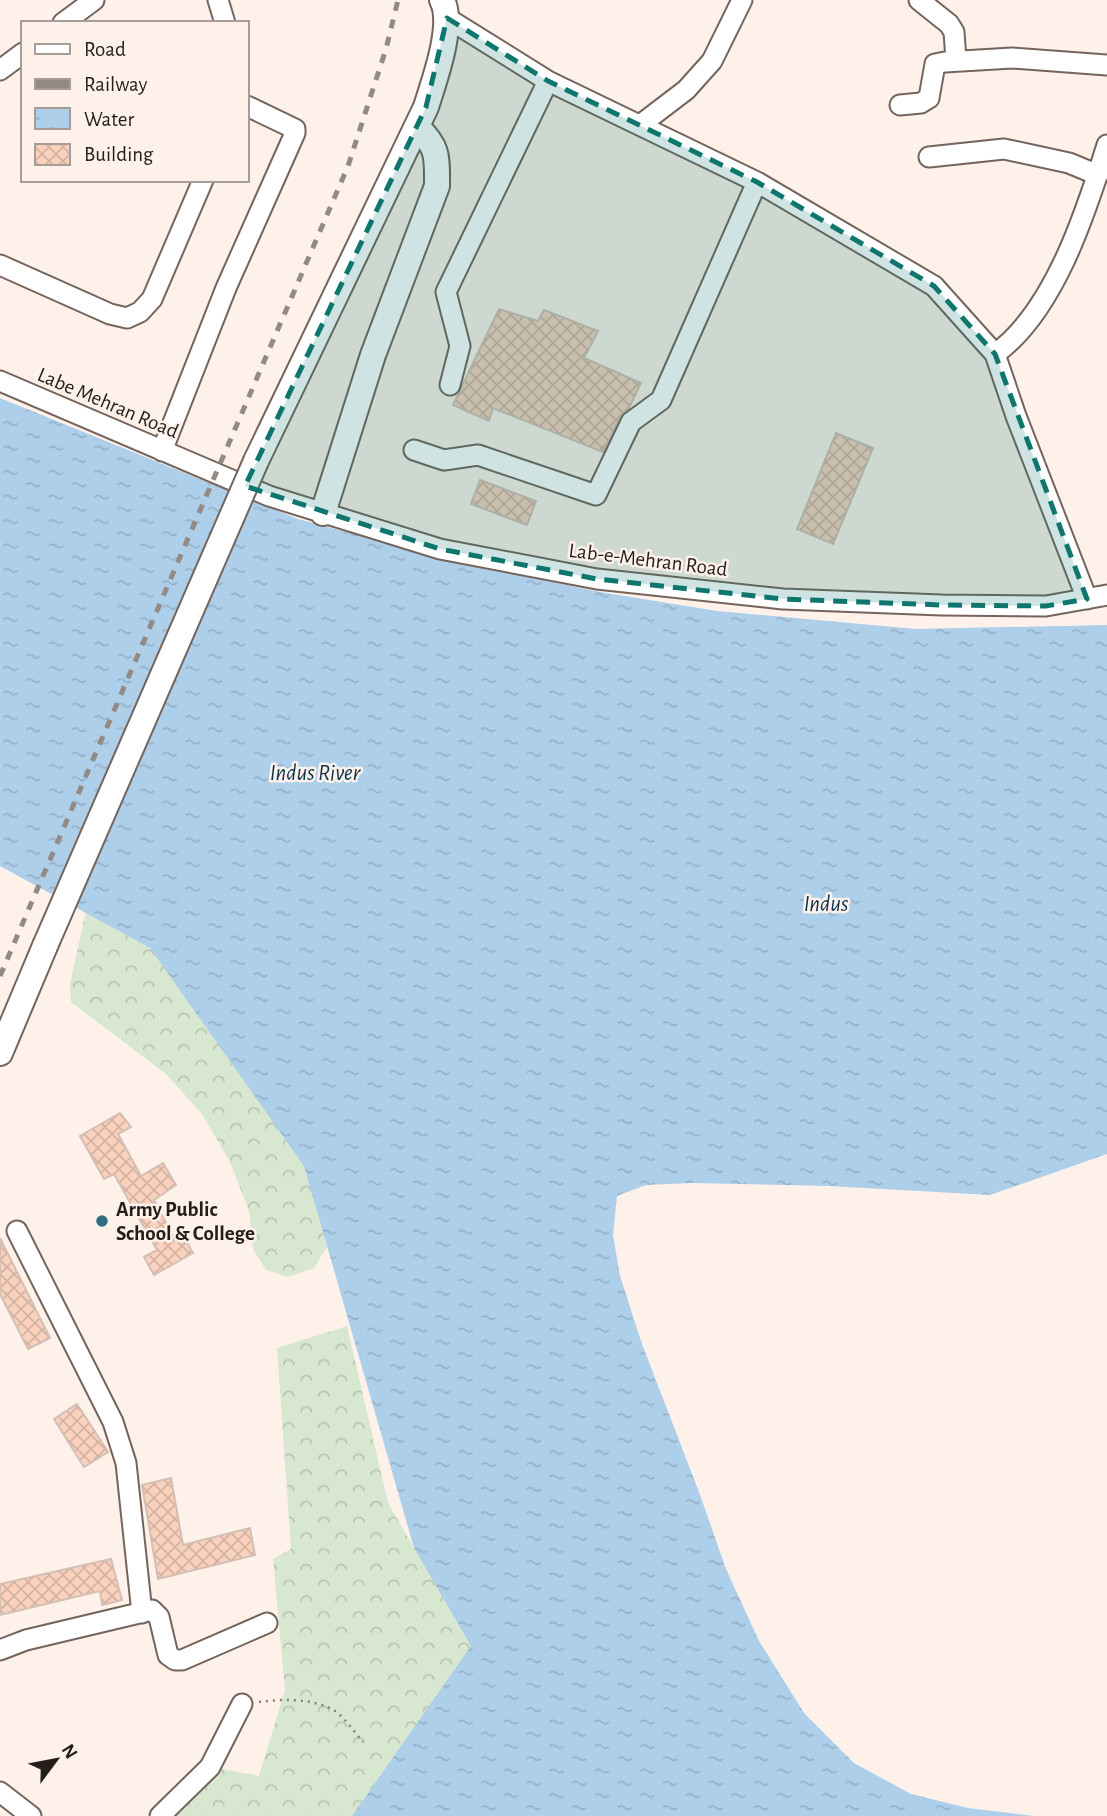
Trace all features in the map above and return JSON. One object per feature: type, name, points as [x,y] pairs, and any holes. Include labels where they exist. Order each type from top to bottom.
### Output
[{"type":"main road","points":[[0,1053],[256,461],[274,429],[426,107],[437,71],[446,6]]},
{"type":"main road","points":[[323,513],[373,355],[437,186],[437,158],[430,140],[417,127]]},
{"type":"street","points":[[66,21],[94,0]]},
{"type":"street","points":[[218,0],[224,21]]},
{"type":"street","points":[[640,125],[685,90],[712,61],[742,0]]},
{"type":"street","points":[[919,0],[949,24],[954,33],[956,60]]},
{"type":"street","points":[[446,6],[548,81],[757,182],[934,286],[995,354],[1016,416],[1087,598]]},
{"type":"street","points":[[0,70],[21,54]]},
{"type":"street","points":[[900,105],[921,103],[929,98],[935,64],[956,60],[1012,58],[1107,65]]},
{"type":"street","points":[[450,385],[460,346],[446,292],[548,81]]},
{"type":"street","points":[[162,451],[226,288],[295,133],[295,129],[248,106]]},
{"type":"street","points":[[995,354],[1013,342],[1037,309],[1070,248],[1107,145]]},
{"type":"street","points":[[929,158],[1004,149],[1069,163],[1098,175]]},
{"type":"street","points":[[0,265],[110,314],[127,318],[140,312],[152,299],[202,182]]},
{"type":"street","points":[[414,450],[444,460],[478,455],[596,495],[631,422],[661,400],[757,182]]},
{"type":"street","name":"Labe Mehran Road","points":[[0,381],[197,466]]},
{"type":"street","name":"Lab-e-Mehran Road","points":[[197,466],[269,496],[439,549],[597,579],[783,599],[889,603],[1046,606],[1107,595]]},
{"type":"street","points":[[17,1231],[116,1432],[126,1463],[142,1613]]},
{"type":"street","points":[[0,1650],[26,1640],[152,1610],[159,1617],[168,1655],[175,1660],[181,1660],[267,1623]]},
{"type":"street","points":[[160,1816],[210,1767],[242,1704]]},
{"type":"street","points":[[0,1792],[32,1816]]},
{"type":"path","points":[[242,1704],[282,1699],[304,1701],[333,1710],[363,1742]]},
{"type":"highlighted area","points":[[447,18],[548,81],[757,182],[934,286],[995,354],[1087,599],[1046,606],[783,599],[597,579],[440,549],[245,486],[426,107]]},
{"type":"green space","points":[[91,888],[264,1064],[336,1232],[314,1268],[288,1277],[266,1270],[253,1249],[249,1211],[230,1162],[202,1114],[166,1074],[71,1002],[70,984]]},
{"type":"green space","points":[[347,1326],[388,1503],[414,1548],[446,1585],[472,1646],[366,1816],[169,1816],[217,1768],[259,1776],[285,1690],[273,1559],[291,1549],[277,1348]]},
{"type":"water","points":[[0,398],[298,519],[466,564],[600,592],[717,611],[916,629],[1107,625],[1107,1154],[990,1195],[829,1186],[691,1183],[646,1185],[617,1196],[613,1235],[620,1276],[642,1344],[726,1569],[759,1641],[804,1713],[854,1763],[911,1794],[968,1808],[1034,1816],[352,1816],[471,1646],[414,1548],[304,1166],[150,948],[0,866]]},
{"type":"building","points":[[499,309],[538,321],[544,310],[598,331],[584,358],[641,383],[603,452],[493,408],[489,421],[453,405]]},
{"type":"building","points":[[836,433],[873,448],[833,544],[797,529]]},
{"type":"building","points":[[480,480],[536,501],[527,525],[471,504]]},
{"type":"building","points":[[120,1113],[131,1127],[118,1134],[141,1176],[163,1163],[176,1185],[154,1200],[175,1240],[183,1236],[193,1253],[154,1275],[144,1257],[157,1250],[114,1174],[104,1179],[80,1136]]},
{"type":"building","points":[[0,1238],[50,1338],[28,1349],[0,1294]]},
{"type":"building","points":[[77,1404],[108,1452],[84,1467],[54,1419]]},
{"type":"building","points":[[171,1478],[183,1545],[250,1528],[255,1555],[158,1579],[142,1485]]},
{"type":"building","points":[[111,1559],[122,1600],[102,1605],[100,1591],[0,1615],[0,1584]]},
{"type":"railway","points":[[0,976],[348,166],[386,49],[398,0]]},
{"type":"place","name":"Army Public School & College","points":[[102,1221]]},
{"type":"water label","name":"Indus River","points":[[315,773]]},
{"type":"water label","name":"Indus","points":[[826,904]]}]
